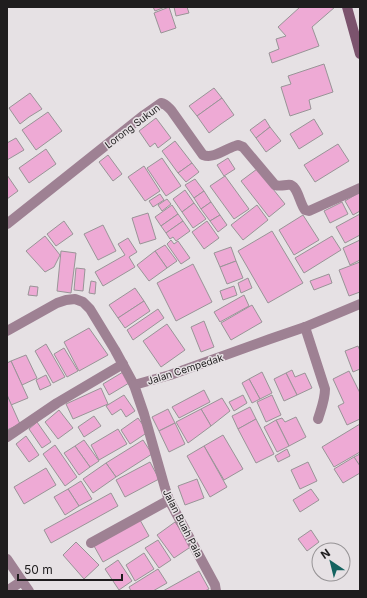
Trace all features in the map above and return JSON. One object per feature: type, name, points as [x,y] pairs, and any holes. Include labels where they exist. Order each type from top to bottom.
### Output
[{"type":"main road","points":[[347,7],[360,54]]},
{"type":"street","name":"Lorong Sukun","points":[[7,224],[161,103],[167,105],[203,155],[210,156],[233,146],[241,146],[245,148],[275,185],[289,185],[294,188],[305,210],[313,209],[360,188]]},
{"type":"street","name":"Jalan Cempedak","points":[[7,331],[57,303],[75,299],[83,302],[90,309],[134,385],[170,375],[305,327],[360,304]]},
{"type":"street","points":[[305,327],[325,389],[324,401],[318,419]]},
{"type":"street","points":[[7,438],[57,403],[123,364]]},
{"type":"street","name":"Jalan Buah Pala","points":[[134,385],[144,414],[165,488],[215,585],[216,591]]},
{"type":"street","points":[[91,542],[170,500]]},
{"type":"street","points":[[7,559],[29,591]]},
{"type":"street","points":[[7,591],[22,581]]},
{"type":"building","points":[[153,7],[165,7],[155,11]]},
{"type":"building","points":[[169,7],[176,28],[161,33],[154,13]]},
{"type":"building","points":[[174,7],[187,7],[189,13],[176,16]]},
{"type":"building","points":[[300,7],[335,7],[312,27],[319,46],[272,63],[269,53],[279,49],[276,39],[286,36],[278,27]]},
{"type":"building","points":[[324,64],[333,92],[309,100],[311,109],[290,116],[281,87],[291,84],[288,76]]},
{"type":"building","points":[[214,88],[222,98],[197,116],[189,106]]},
{"type":"building","points":[[30,93],[42,109],[20,124],[9,108]]},
{"type":"building","points":[[222,98],[234,115],[209,133],[197,116]]},
{"type":"building","points":[[48,112],[62,131],[36,150],[22,130]]},
{"type":"building","points":[[156,118],[171,138],[158,148],[155,143],[150,147],[139,131]]},
{"type":"building","points":[[265,119],[270,127],[256,138],[250,130]]},
{"type":"building","points":[[314,119],[323,134],[299,149],[290,134]]},
{"type":"building","points":[[270,127],[281,141],[266,152],[256,138]]},
{"type":"building","points":[[16,138],[24,150],[7,160],[7,143]]},
{"type":"building","points":[[175,141],[192,163],[178,173],[162,151]]},
{"type":"building","points":[[338,144],[349,161],[315,182],[304,165]]},
{"type":"building","points":[[46,149],[56,164],[29,183],[19,168]]},
{"type":"building","points":[[108,155],[122,174],[113,181],[99,162]]},
{"type":"building","points":[[162,158],[181,186],[166,196],[147,168]]},
{"type":"building","points":[[228,158],[235,169],[224,176],[217,165]]},
{"type":"building","points":[[192,163],[199,172],[186,182],[178,173]]},
{"type":"building","points":[[144,166],[160,191],[145,201],[128,177]]},
{"type":"building","points":[[257,169],[285,204],[269,217],[241,181]]},
{"type":"building","points":[[7,175],[18,191],[7,199]]},
{"type":"building","points":[[225,176],[249,209],[234,219],[210,186]]},
{"type":"building","points":[[195,179],[204,191],[194,198],[185,185]]},
{"type":"building","points":[[185,190],[194,203],[182,212],[173,199]]},
{"type":"building","points":[[204,191],[211,202],[201,209],[194,198]]},
{"type":"building","points":[[360,192],[360,211],[353,215],[345,201]]},
{"type":"building","points":[[160,194],[164,200],[153,207],[149,201]]},
{"type":"building","points":[[167,199],[171,204],[162,211],[158,205]]},
{"type":"building","points":[[211,202],[220,215],[210,221],[201,209]]},
{"type":"building","points":[[342,202],[348,214],[330,223],[324,211]]},
{"type":"building","points":[[194,203],[206,219],[193,228],[182,212]]},
{"type":"building","points":[[172,205],[178,214],[161,226],[155,217]]},
{"type":"building","points":[[257,205],[268,220],[243,240],[231,225]]},
{"type":"building","points":[[148,213],[156,239],[140,244],[132,218]]},
{"type":"building","points":[[178,214],[183,221],[166,233],[161,226]]},
{"type":"building","points":[[360,214],[360,235],[345,243],[336,227]]},
{"type":"building","points":[[220,215],[227,225],[218,232],[210,221]]},
{"type":"building","points":[[303,215],[319,240],[294,255],[279,230]]},
{"type":"building","points":[[64,221],[73,234],[56,246],[47,234]]},
{"type":"building","points":[[183,221],[190,231],[176,241],[173,237],[170,239],[166,233]]},
{"type":"building","points":[[207,221],[219,238],[204,249],[192,232]]},
{"type":"building","points":[[103,225],[116,251],[98,260],[84,234]]},
{"type":"building","points":[[272,231],[303,283],[268,303],[238,251]]},
{"type":"building","points":[[45,236],[60,255],[54,267],[45,272],[26,251]]},
{"type":"building","points":[[332,236],[341,250],[304,273],[295,258]]},
{"type":"building","points":[[128,238],[137,252],[129,257],[135,267],[103,286],[95,272],[125,255],[118,244]]},
{"type":"building","points":[[171,240],[174,244],[178,241],[190,258],[181,264],[167,244]]},
{"type":"building","points":[[360,240],[360,260],[350,265],[343,248]]},
{"type":"building","points":[[165,245],[177,261],[167,268],[155,251]]},
{"type":"building","points":[[231,247],[236,261],[220,267],[214,253]]},
{"type":"building","points":[[61,251],[76,253],[71,293],[57,291]]},
{"type":"building","points":[[155,251],[167,268],[149,281],[137,265]]},
{"type":"building","points":[[236,261],[243,278],[227,284],[220,267]]},
{"type":"building","points":[[360,262],[360,292],[349,296],[339,270]]},
{"type":"building","points":[[193,264],[212,302],[176,321],[157,283]]},
{"type":"building","points":[[76,268],[85,269],[83,291],[74,290]]},
{"type":"building","points":[[329,274],[332,283],[314,290],[310,281]]},
{"type":"building","points":[[248,278],[252,288],[241,293],[238,283]]},
{"type":"building","points":[[91,281],[96,282],[95,294],[89,293]]},
{"type":"building","points":[[30,286],[38,287],[37,296],[28,295]]},
{"type":"building","points":[[234,286],[237,295],[223,300],[220,291]]},
{"type":"building","points":[[135,288],[144,301],[118,318],[109,305]]},
{"type":"building","points":[[244,295],[249,306],[220,322],[214,312]]},
{"type":"building","points":[[144,301],[150,311],[125,328],[118,318]]},
{"type":"building","points":[[252,305],[262,322],[231,340],[221,323]]},
{"type":"building","points":[[158,309],[164,318],[133,340],[127,330]]},
{"type":"building","points":[[204,321],[214,347],[201,352],[191,327]]},
{"type":"building","points":[[167,324],[185,350],[161,367],[143,341]]},
{"type":"building","points":[[89,328],[108,355],[79,371],[64,342]]},
{"type":"building","points":[[46,344],[65,377],[53,383],[35,351]]},
{"type":"building","points":[[358,346],[360,351],[360,369],[353,372],[345,351]]},
{"type":"building","points":[[64,348],[78,371],[67,377],[54,354]]},
{"type":"building","points":[[26,355],[37,378],[22,385],[11,361]]},
{"type":"building","points":[[11,361],[28,398],[11,405],[7,395],[7,363]]},
{"type":"building","points":[[292,370],[295,377],[305,373],[312,388],[297,395],[286,373]]},
{"type":"building","points":[[349,371],[360,393],[360,419],[347,425],[338,406],[344,403],[333,379]]},
{"type":"building","points":[[123,372],[129,383],[109,395],[103,384]]},
{"type":"building","points":[[262,372],[272,393],[260,399],[249,379]]},
{"type":"building","points":[[286,373],[297,395],[284,401],[274,379]]},
{"type":"building","points":[[46,375],[51,385],[40,390],[36,380]]},
{"type":"building","points":[[249,379],[260,399],[252,403],[242,383]]},
{"type":"building","points":[[101,388],[108,404],[73,419],[66,404]]},
{"type":"building","points":[[204,390],[210,402],[179,418],[172,407]]},
{"type":"building","points":[[7,395],[20,424],[7,430]]},
{"type":"building","points":[[124,395],[135,411],[126,417],[121,409],[112,415],[106,406]]},
{"type":"building","points":[[243,395],[247,403],[234,411],[229,402]]},
{"type":"building","points":[[272,395],[281,415],[266,422],[257,402]]},
{"type":"building","points":[[222,398],[230,411],[211,426],[201,409]]},
{"type":"building","points":[[250,407],[256,419],[238,429],[232,416]]},
{"type":"building","points":[[168,409],[175,423],[159,431],[152,417]]},
{"type":"building","points":[[201,409],[211,426],[188,443],[176,422]]},
{"type":"building","points":[[59,410],[73,428],[58,439],[45,422]]},
{"type":"building","points":[[94,416],[101,426],[84,437],[78,427]]},
{"type":"building","points":[[296,417],[306,437],[289,446],[276,420],[282,418],[285,422]]},
{"type":"building","points":[[138,418],[148,432],[130,444],[121,430]]},
{"type":"building","points":[[256,419],[274,454],[256,463],[238,429]]},
{"type":"building","points":[[276,420],[289,446],[277,452],[264,427]]},
{"type":"building","points":[[37,422],[51,442],[42,448],[29,429]]},
{"type":"building","points":[[175,423],[185,444],[169,452],[159,431]]},
{"type":"building","points":[[360,424],[360,452],[334,467],[322,447]]},
{"type":"building","points":[[118,429],[127,444],[99,460],[91,445]]},
{"type":"building","points":[[223,435],[243,469],[224,480],[204,446]]},
{"type":"building","points":[[26,436],[39,455],[29,462],[16,444]]},
{"type":"building","points":[[84,440],[99,461],[90,467],[75,446]]},
{"type":"building","points":[[143,440],[152,454],[116,477],[106,463]]},
{"type":"building","points":[[55,445],[77,477],[65,486],[43,454]]},
{"type":"building","points":[[75,446],[90,467],[79,475],[64,453]]},
{"type":"building","points":[[204,446],[227,487],[210,497],[187,456]]},
{"type":"building","points":[[287,449],[290,456],[278,462],[275,456]]},
{"type":"building","points":[[360,454],[360,466],[354,457]]},
{"type":"building","points":[[354,457],[360,466],[360,473],[343,483],[334,469]]},
{"type":"building","points":[[150,462],[159,479],[125,497],[116,480]]},
{"type":"building","points":[[308,462],[317,481],[300,489],[291,470]]},
{"type":"building","points":[[106,463],[116,477],[93,493],[83,479]]},
{"type":"building","points":[[46,468],[56,485],[24,504],[14,487]]},
{"type":"building","points":[[197,479],[204,498],[185,505],[178,486]]},
{"type":"building","points":[[81,481],[92,499],[79,506],[68,489]]},
{"type":"building","points":[[68,489],[79,506],[65,515],[54,497]]},
{"type":"building","points":[[311,489],[319,500],[300,512],[293,500]]},
{"type":"building","points":[[111,493],[118,506],[51,543],[44,530]]},
{"type":"building","points":[[140,520],[149,536],[103,562],[94,546]]},
{"type":"building","points":[[175,522],[192,546],[174,558],[157,535]]},
{"type":"building","points":[[311,530],[319,542],[311,542],[311,548],[307,551],[298,539]]},
{"type":"building","points":[[158,540],[171,560],[159,568],[145,548]]},
{"type":"building","points":[[76,542],[99,565],[84,579],[63,555]]},
{"type":"building","points":[[144,553],[154,569],[135,581],[126,565]]},
{"type":"building","points":[[118,560],[132,581],[119,590],[105,569]]},
{"type":"building","points":[[158,569],[167,583],[153,591],[131,591],[129,587]]},
{"type":"building","points":[[199,571],[209,589],[205,591],[163,591]]}]
